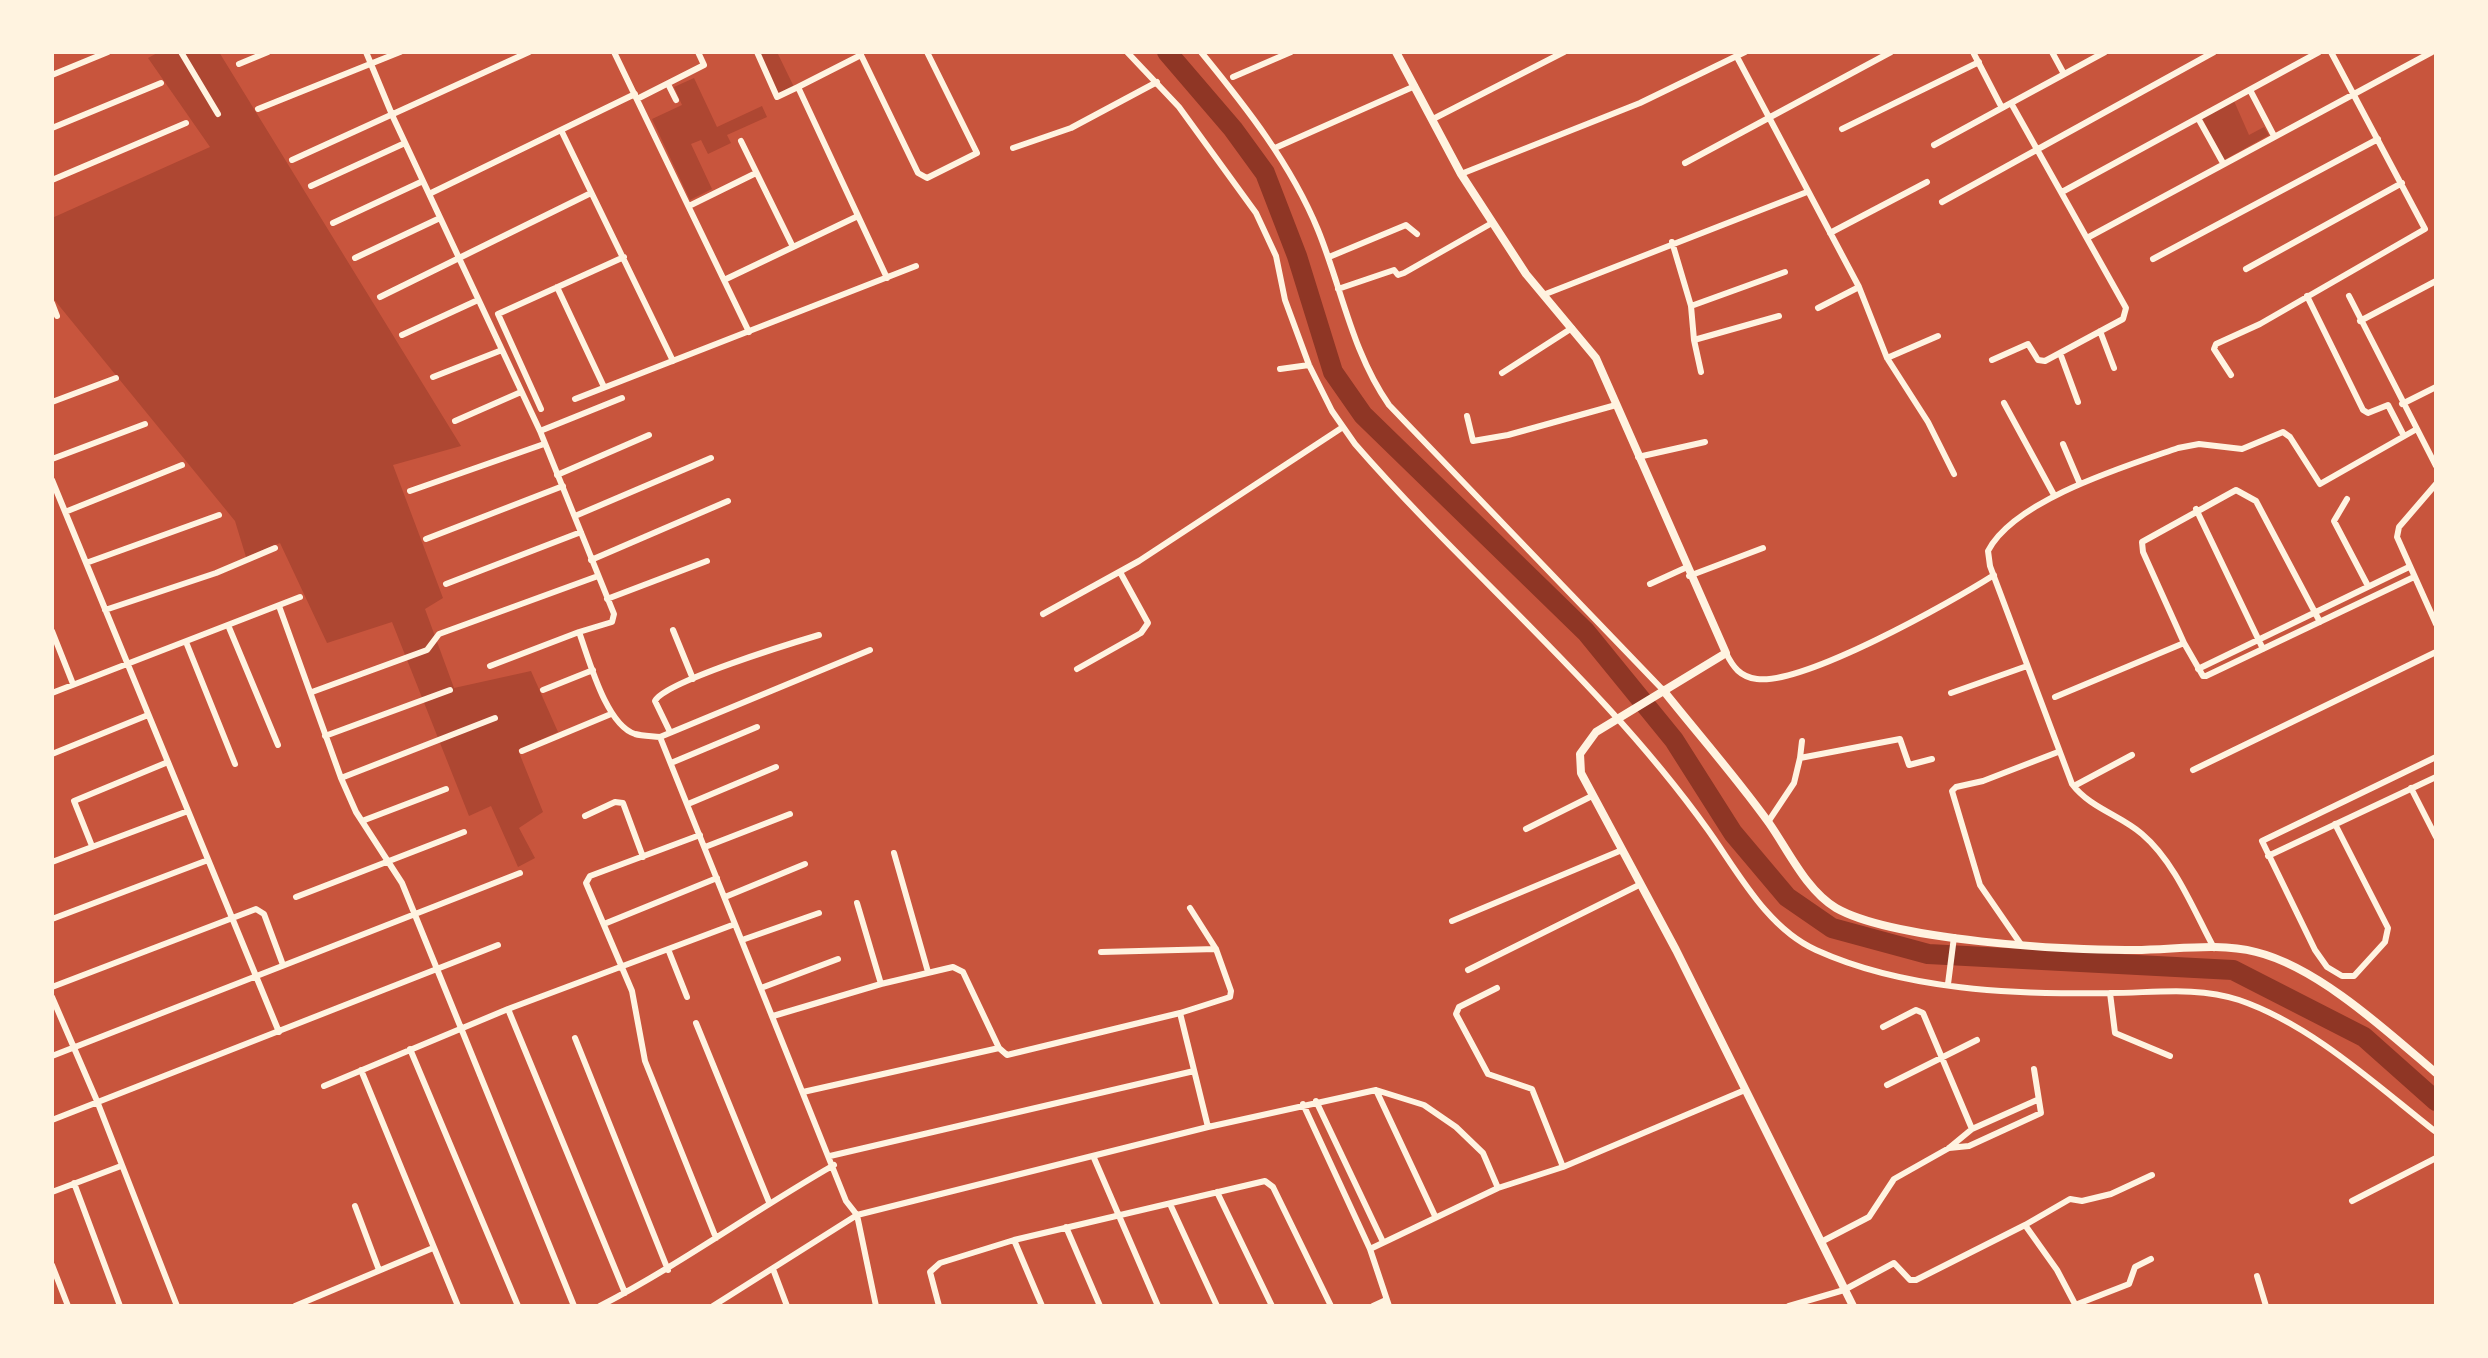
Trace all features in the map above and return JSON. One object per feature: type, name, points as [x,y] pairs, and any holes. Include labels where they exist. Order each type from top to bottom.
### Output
[{"type":"street","points":[[52,75],[108,52]]},
{"type":"street","points":[[181,52],[218,114]]},
{"type":"street","points":[[239,64],[268,52]]},
{"type":"street","points":[[366,52],[393,117],[540,431],[614,614],[612,622],[490,666]]},
{"type":"street","points":[[258,109],[400,52]]},
{"type":"street","points":[[292,160],[393,117],[529,52]]},
{"type":"street","points":[[614,52],[749,332]]},
{"type":"street","points":[[429,194],[704,65],[698,52]]},
{"type":"street","points":[[757,52],[777,97],[861,55],[918,173],[927,178],[977,153],[927,52]]},
{"type":"street","points":[[1127,52],[1157,82],[1223,167],[1268,234],[1285,300],[1309,365],[1343,427],[1405,499],[1622,714],[1782,928],[1798,941],[1840,959],[1948,984],[2110,993],[2194,991],[2227,997],[2257,1008],[2332,1053],[2436,1132]]},
{"type":"street","points":[[1201,52],[1275,148],[1329,257],[1366,367],[1389,405],[1663,690],[1768,822],[1815,888],[1836,907],[1875,922],[1954,941],[2131,950],[2214,948],[2254,951],[2308,975],[2436,1073]]},
{"type":"street","points":[[1233,77],[1291,52]]},
{"type":"street","points":[[1396,52],[1461,174],[1492,223],[1543,295],[1596,358],[1687,572],[1726,653],[1745,676],[1765,680],[1791,676],[1862,646],[1994,575]]},
{"type":"street","points":[[1433,119],[1564,52]]},
{"type":"street","points":[[1721,52],[1726,61]]},
{"type":"street","points":[[1461,174],[1640,103],[1745,52]]},
{"type":"street","points":[[1685,163],[1891,52]]},
{"type":"street","points":[[1973,52],[2002,108]]},
{"type":"street","points":[[2052,52],[2064,74]]},
{"type":"street","points":[[1934,145],[2105,52]]},
{"type":"street","points":[[1942,202],[2214,52]]},
{"type":"street","points":[[2062,192],[2319,52]]},
{"type":"street","points":[[2231,375],[2214,349],[2216,344],[2424,231],[2425,226],[2331,52]]},
{"type":"street","points":[[2087,238],[2432,52]]},
{"type":"street","points":[[1737,57],[1767,119],[1859,287],[1887,358],[1928,422],[1954,474]]},
{"type":"street","points":[[1842,129],[1979,62]]},
{"type":"street","points":[[1013,148],[1071,128],[1157,82]]},
{"type":"street","points":[[52,128],[161,83]]},
{"type":"street","points":[[668,84],[676,100]]},
{"type":"street","points":[[1275,148],[1415,86]]},
{"type":"street","points":[[798,87],[887,278]]},
{"type":"street","points":[[2250,90],[2274,136]]},
{"type":"street","points":[[1992,360],[2025,344],[2030,345],[2040,361],[2123,319],[2126,312],[2011,103]]},
{"type":"street","points":[[2198,118],[2223,163]]},
{"type":"street","points":[[52,180],[186,123]]},
{"type":"street","points":[[561,130],[673,361]]},
{"type":"street","points":[[2153,259],[2378,139]]},
{"type":"street","points":[[741,141],[793,247]]},
{"type":"street","points":[[311,186],[405,143]]},
{"type":"street","points":[[689,206],[756,173]]},
{"type":"street","points":[[333,223],[423,181]]},
{"type":"street","points":[[1830,233],[1927,182]]},
{"type":"street","points":[[2246,269],[2402,183]]},
{"type":"street","points":[[1543,295],[1672,242],[1807,192]]},
{"type":"street","points":[[380,297],[591,193]]},
{"type":"street","points":[[724,280],[858,216]]},
{"type":"street","points":[[355,258],[440,218]]},
{"type":"street","points":[[1338,289],[1394,270],[1398,275],[1404,273],[1492,223]]},
{"type":"street","points":[[1329,257],[1406,225],[1417,234]]},
{"type":"street","points":[[1672,242],[1691,306],[1701,372]]},
{"type":"street","points":[[541,409],[498,314],[624,257]]},
{"type":"street","points":[[575,399],[916,266]]},
{"type":"street","points":[[1691,306],[1785,272]]},
{"type":"street","points":[[2360,321],[2436,281]]},
{"type":"street","points":[[557,287],[604,387]]},
{"type":"street","points":[[1818,308],[1859,287]]},
{"type":"street","points":[[2307,296],[2363,410],[2368,413],[2388,405],[2404,436]]},
{"type":"street","points":[[2349,296],[2436,466]]},
{"type":"street","points":[[402,335],[478,300]]},
{"type":"street","points":[[52,303],[57,316]]},
{"type":"street","points":[[1694,340],[1779,316]]},
{"type":"street","points":[[1502,373],[1572,328]]},
{"type":"street","points":[[2100,331],[2114,368]]},
{"type":"street","points":[[1887,358],[1938,336]]},
{"type":"street","points":[[433,377],[502,350]]},
{"type":"street","points":[[2060,353],[2078,402]]},
{"type":"street","points":[[1280,369],[1309,365]]},
{"type":"street","points":[[52,402],[116,378]]},
{"type":"street","points":[[2402,404],[2436,387]]},
{"type":"street","points":[[455,421],[521,392]]},
{"type":"street","points":[[540,431],[622,398]]},
{"type":"street","points":[[2004,403],[2054,495]]},
{"type":"street","points":[[1467,416],[1473,441],[1508,435],[1616,405]]},
{"type":"street","points":[[52,459],[145,424]]},
{"type":"street","points":[[1043,614],[1120,572],[1343,427]]},
{"type":"street","points":[[2214,948],[2183,891],[2150,842],[2090,802],[2074,786],[2058,752],[1988,558],[1991,545],[2017,520],[2054,495],[2178,448],[2199,444],[2242,449],[2283,432],[2290,437],[2317,483],[2323,483],[2415,430]]},
{"type":"street","points":[[557,475],[649,435]]},
{"type":"street","points":[[1638,457],[1705,442]]},
{"type":"street","points":[[410,491],[544,444]]},
{"type":"street","points":[[2063,444],[2080,484]]},
{"type":"street","points":[[575,516],[711,458]]},
{"type":"street","points":[[65,512],[182,465]]},
{"type":"street","points":[[52,480],[279,1032]]},
{"type":"street","points":[[2436,484],[2397,532],[2409,567],[2432,606],[2436,624]]},
{"type":"street","points":[[426,539],[563,486]]},
{"type":"street","points":[[2320,622],[2250,494],[2236,490],[2196,509],[2141,544],[2184,643],[2198,669],[2206,676],[2373,597],[2414,577]]},
{"type":"street","points":[[2347,499],[2334,521],[2373,597]]},
{"type":"street","points":[[591,560],[728,501]]},
{"type":"street","points":[[2196,509],[2263,649]]},
{"type":"street","points":[[86,563],[219,515]]},
{"type":"street","points":[[446,584],[581,532]]},
{"type":"street","points":[[105,610],[216,573],[275,548]]},
{"type":"street","points":[[1650,584],[1763,548]]},
{"type":"street","points":[[607,599],[707,561]]},
{"type":"street","points":[[2198,669],[2409,567]]},
{"type":"street","points":[[1077,669],[1141,633],[1148,623],[1120,572]]},
{"type":"street","points":[[312,692],[427,650],[439,634],[598,576]]},
{"type":"street","points":[[52,693],[300,597]]},
{"type":"street","points":[[279,606],[341,778],[362,821],[391,863],[415,913],[574,1306]]},
{"type":"street","points":[[228,625],[278,745]]},
{"type":"street","points":[[673,630],[693,679]]},
{"type":"street","points":[[52,631],[73,684]]},
{"type":"street","points":[[579,632],[611,714],[632,733],[660,737],[870,650]]},
{"type":"street","points":[[670,732],[657,707],[657,696],[693,679],[819,635]]},
{"type":"street","points":[[186,642],[235,764]]},
{"type":"street","points":[[2055,697],[2184,643]]},
{"type":"street","points":[[2193,770],[2436,652]]},
{"type":"street","points":[[1726,653],[1622,714],[1589,738],[1580,754],[1581,773],[1641,884],[1853,1306]]},
{"type":"street","points":[[1951,693],[2027,666]]},
{"type":"street","points":[[543,690],[593,670]]},
{"type":"street","points":[[325,736],[450,690]]},
{"type":"street","points":[[522,751],[611,714]]},
{"type":"street","points":[[52,754],[148,715]]},
{"type":"street","points":[[341,778],[495,718]]},
{"type":"street","points":[[671,763],[757,727]]},
{"type":"street","points":[[660,737],[846,1201],[857,1215],[876,1306]]},
{"type":"street","points":[[1800,758],[1900,739],[1909,765],[1932,759]]},
{"type":"street","points":[[1768,822],[1794,783],[1802,741]]},
{"type":"street","points":[[2020,943],[1980,885],[1952,791],[2058,752]]},
{"type":"street","points":[[2074,786],[2132,755]]},
{"type":"street","points":[[2335,824],[2388,928],[2385,942],[2354,976],[2342,976],[2318,955],[2262,843],[2264,838],[2436,757]]},
{"type":"street","points":[[92,846],[74,801],[168,762]]},
{"type":"street","points":[[688,804],[776,767]]},
{"type":"street","points":[[2268,856],[2436,777]]},
{"type":"street","points":[[2369,788],[2376,804]]},
{"type":"street","points":[[2411,788],[2436,837]]},
{"type":"street","points":[[362,821],[446,789]]},
{"type":"street","points":[[1526,829],[1592,796]]},
{"type":"street","points":[[585,816],[615,802],[623,803],[643,857]]},
{"type":"street","points":[[52,862],[188,811]]},
{"type":"street","points":[[705,847],[790,814]]},
{"type":"street","points":[[296,897],[391,863],[464,832]]},
{"type":"street","points":[[700,835],[586,880],[632,991],[645,1061],[714,1234]]},
{"type":"street","points":[[1452,921],[1622,850]]},
{"type":"street","points":[[894,853],[928,972]]},
{"type":"street","points":[[52,919],[208,860]]},
{"type":"street","points":[[725,897],[805,864]]},
{"type":"street","points":[[52,1056],[520,873]]},
{"type":"street","points":[[604,924],[717,878]]},
{"type":"street","points":[[1468,970],[1641,884]]},
{"type":"street","points":[[857,903],[881,984]]},
{"type":"street","points":[[773,1016],[881,984],[953,967],[963,972],[999,1048],[1007,1055],[1180,1013],[1230,997],[1231,991],[1216,949],[1190,908]]},
{"type":"street","points":[[52,987],[256,909],[264,914],[283,965]]},
{"type":"street","points":[[742,940],[819,913]]},
{"type":"street","points":[[324,1086],[508,1009],[735,924]]},
{"type":"street","points":[[1948,984],[1954,941]]},
{"type":"street","points":[[52,1120],[498,945]]},
{"type":"street","points":[[668,949],[687,997]]},
{"type":"street","points":[[1101,952],[1216,949]]},
{"type":"street","points":[[761,988],[838,959]]},
{"type":"street","points":[[1497,988],[1459,1007],[1456,1014],[1488,1074],[1521,1083],[1534,1092],[1563,1167]]},
{"type":"street","points":[[2110,993],[2115,1033],[2170,1056]]},
{"type":"street","points":[[52,997],[97,1101],[177,1306]]},
{"type":"street","points":[[508,1009],[625,1293]]},
{"type":"street","points":[[1883,1027],[1920,1011],[1943,1054],[1972,1129]]},
{"type":"street","points":[[1180,1013],[1208,1127]]},
{"type":"street","points":[[696,1023],[769,1202]]},
{"type":"street","points":[[575,1038],[668,1270]]},
{"type":"street","points":[[1887,1085],[1943,1054],[1977,1040]]},
{"type":"street","points":[[803,1092],[999,1048]]},
{"type":"street","points":[[410,1049],[518,1306]]},
{"type":"street","points":[[1949,1148],[1969,1146],[2037,1116],[2043,1110],[2037,1100],[2034,1069]]},
{"type":"street","points":[[361,1070],[458,1306]]},
{"type":"street","points":[[830,1156],[1194,1071]]},
{"type":"street","points":[[713,1306],[857,1215],[1303,1104],[1376,1090],[1424,1105],[1456,1127],[1483,1153],[1498,1188]]},
{"type":"street","points":[[1376,1090],[1435,1216]]},
{"type":"street","points":[[1370,1249],[1498,1188],[1563,1167],[1745,1090]]},
{"type":"street","points":[[1821,1242],[1869,1217],[1894,1179],[1949,1148],[1972,1129],[2037,1100]]},
{"type":"street","points":[[1316,1101],[1383,1242]]},
{"type":"street","points":[[1303,1104],[1370,1249],[1387,1303],[1373,1306]]},
{"type":"street","points":[[1094,1158],[1158,1306]]},
{"type":"street","points":[[2352,1201],[2436,1158]]},
{"type":"street","points":[[600,1306],[668,1270],[714,1234],[834,1165]]},
{"type":"street","points":[[52,1192],[121,1166]]},
{"type":"street","points":[[1789,1306],[1844,1290],[1894,1263],[1910,1280],[1916,1280],[2064,1202],[2111,1194],[2152,1175]]},
{"type":"street","points":[[939,1306],[930,1272],[940,1263],[1014,1240],[1259,1181],[1273,1187],[1331,1306]]},
{"type":"street","points":[[74,1183],[120,1306]]},
{"type":"street","points":[[1217,1192],[1272,1306]]},
{"type":"street","points":[[1170,1204],[1217,1306]]},
{"type":"street","points":[[355,1206],[379,1270]]},
{"type":"street","points":[[2025,1225],[2057,1270],[2076,1305],[2129,1284],[2135,1267],[2151,1259]]},
{"type":"street","points":[[1066,1227],[1100,1306]]},
{"type":"street","points":[[1014,1240],[1042,1306]]},
{"type":"street","points":[[295,1306],[433,1248]]},
{"type":"street","points":[[52,1265],[68,1306]]},
{"type":"street","points":[[773,1269],[787,1306]]},
{"type":"street","points":[[2257,1276],[2266,1306]]},
{"type":"shaded area","points":[[159,52],[219,52],[461,446],[393,465],[443,598],[425,609],[454,688],[531,671],[558,732],[518,750],[543,812],[519,828],[535,858],[518,867],[491,806],[469,816],[392,622],[327,643],[280,543],[246,557],[235,521],[52,297],[52,218],[210,147],[148,58]]},
{"type":"shaded area","points":[[759,52],[777,52],[794,87],[779,94]]},
{"type":"shaded area","points":[[694,78],[717,127],[762,106],[767,117],[727,135],[731,143],[708,154],[701,140],[691,144],[712,189],[690,200],[652,119],[682,105],[674,87]]},
{"type":"shaded area","points":[[2234,101],[2249,135],[2264,127],[2269,135],[2224,160],[2202,118]]},
{"type":"waterway","points":[[1167,52],[1233,129],[1265,173],[1297,256],[1333,372],[1363,415],[1586,632],[1674,740],[1733,833],[1787,897],[1832,928],[1928,954],[2233,970],[2364,1037],[2436,1101]]}]
